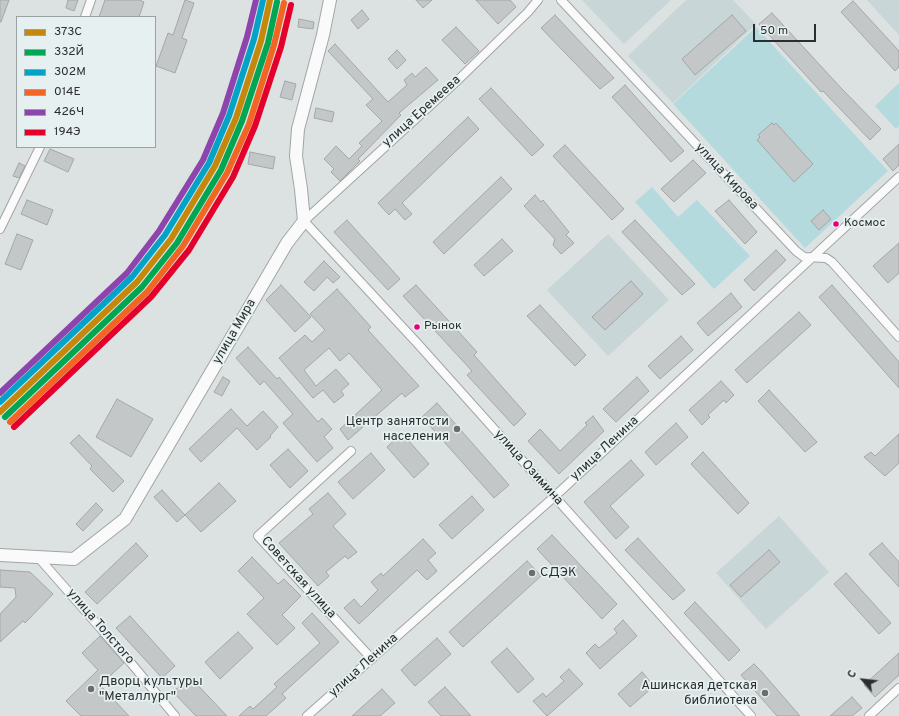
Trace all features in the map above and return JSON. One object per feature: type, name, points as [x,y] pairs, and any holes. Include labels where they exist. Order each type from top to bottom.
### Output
[{"type":"street","points":[[85,16],[90,0]]},
{"type":"street","points":[[304,220],[296,156],[298,129],[323,35],[330,0]]},
{"type":"street","name":"улица Еремеева","points":[[304,220],[458,80],[528,12],[538,0]]},
{"type":"street","name":"улица Кирова","points":[[561,0],[796,251],[804,257],[826,258],[832,262],[899,337]]},
{"type":"street","points":[[0,229],[40,148]]},
{"type":"street","name":"улица Ленина","points":[[307,716],[554,497],[899,177]]},
{"type":"street","name":"улица Озимина","points":[[304,220],[418,344],[751,716]]},
{"type":"street","name":"улица Мира","points":[[0,555],[74,559],[125,519],[279,257],[304,220]]},
{"type":"street","name":"Советская улица","points":[[351,451],[258,536],[372,659]]},
{"type":"street","name":"улица Толстого","points":[[38,557],[171,714]]},
{"type":"street","points":[[869,716],[899,688]]},
{"type":"shaded area","points":[[582,0],[671,0],[624,44]]},
{"type":"shaded area","points":[[686,0],[733,0],[756,24],[673,103],[628,56]]},
{"type":"shaded area","points":[[867,0],[899,0],[899,35]]},
{"type":"shaded area","points":[[756,27],[888,171],[805,248],[673,104]]},
{"type":"shaded area","points":[[899,83],[899,126],[896,129],[875,106]]},
{"type":"shaded area","points":[[652,187],[678,217],[697,200],[750,256],[714,289],[635,202]]},
{"type":"shaded area","points":[[608,234],[669,300],[608,356],[547,290]]},
{"type":"shaded area","points":[[779,516],[829,572],[766,629],[716,573]]},
{"type":"building","points":[[0,0],[9,0],[1,22],[0,22]]},
{"type":"building","points":[[68,0],[78,0],[74,11],[66,8]]},
{"type":"building","points":[[105,0],[139,0],[144,2],[139,16],[99,16]]},
{"type":"building","points":[[185,0],[194,3],[182,38],[187,40],[175,73],[156,66],[168,33],[173,35]]},
{"type":"building","points":[[416,0],[432,0],[423,8]]},
{"type":"building","points":[[476,0],[510,0],[516,7],[498,24]]},
{"type":"building","points":[[853,1],[899,51],[899,67],[895,71],[841,12]]},
{"type":"building","points":[[362,10],[369,19],[358,29],[351,20]]},
{"type":"building","points":[[772,13],[881,129],[870,140],[823,91],[821,92],[759,24]]},
{"type":"building","points":[[555,15],[614,78],[600,89],[541,28]]},
{"type":"building","points":[[732,15],[746,31],[695,75],[682,59]]},
{"type":"building","points":[[299,19],[314,22],[313,29],[298,27]]},
{"type":"building","points":[[456,27],[479,51],[465,64],[442,40]]},
{"type":"building","points":[[335,44],[388,102],[407,85],[404,80],[412,73],[415,77],[426,67],[438,80],[399,113],[401,115],[358,159],[360,161],[340,181],[331,172],[334,169],[324,159],[336,146],[349,159],[362,146],[359,143],[382,121],[366,105],[373,99],[328,51]]},
{"type":"building","points":[[397,50],[406,60],[397,69],[388,59]]},
{"type":"building","points":[[285,81],[296,84],[292,100],[280,97]]},
{"type":"building","points":[[625,85],[684,151],[671,162],[612,97]]},
{"type":"building","points":[[491,88],[544,145],[532,156],[479,99]]},
{"type":"building","points":[[316,108],[334,112],[332,122],[314,118]]},
{"type":"building","points":[[468,117],[479,129],[402,203],[412,214],[405,220],[395,209],[389,215],[378,203]]},
{"type":"building","points":[[772,123],[774,125],[776,123],[813,164],[794,182],[757,140],[760,137],[758,135]]},
{"type":"building","points":[[899,144],[899,165],[893,171],[883,159]]},
{"type":"building","points":[[565,145],[624,209],[612,220],[553,156]]},
{"type":"building","points":[[50,149],[74,159],[68,172],[44,161]]},
{"type":"building","points":[[250,152],[275,157],[273,169],[248,164]]},
{"type":"building","points":[[693,160],[706,173],[674,202],[661,189]]},
{"type":"building","points":[[19,163],[25,166],[19,178],[13,176]]},
{"type":"building","points":[[501,177],[512,189],[444,254],[433,242]]},
{"type":"building","points":[[535,195],[541,202],[543,200],[569,232],[566,235],[574,243],[561,254],[553,245],[555,239],[524,206]]},
{"type":"building","points":[[27,200],[53,210],[47,225],[21,214]]},
{"type":"building","points":[[729,200],[757,232],[745,244],[715,211]]},
{"type":"building","points":[[823,210],[831,219],[819,230],[811,221]]},
{"type":"building","points":[[347,220],[400,279],[388,290],[334,232]]},
{"type":"building","points":[[635,220],[695,284],[682,295],[622,232]]},
{"type":"building","points":[[17,234],[33,240],[21,270],[5,264]]},
{"type":"building","points":[[502,239],[513,251],[484,276],[474,265]]},
{"type":"building","points":[[899,243],[899,273],[888,283],[873,266]]},
{"type":"building","points":[[776,250],[786,260],[754,291],[744,280]]},
{"type":"building","points":[[324,261],[340,277],[333,283],[327,277],[314,291],[304,282]]},
{"type":"building","points":[[631,281],[643,294],[605,330],[592,317]]},
{"type":"building","points":[[281,285],[311,317],[295,332],[266,300]]},
{"type":"building","points":[[416,285],[477,352],[474,355],[526,414],[514,426],[467,375],[472,371],[403,296]]},
{"type":"building","points":[[832,285],[899,362],[899,388],[819,297]]},
{"type":"building","points":[[337,289],[371,327],[368,330],[419,386],[405,397],[402,393],[348,440],[340,429],[382,390],[349,353],[340,361],[329,348],[304,370],[316,386],[336,369],[349,384],[341,391],[344,395],[334,403],[323,390],[313,398],[279,358],[305,335],[312,342],[325,330],[310,314]]},
{"type":"building","points":[[731,293],[742,307],[708,336],[697,323]]},
{"type":"building","points":[[540,305],[586,355],[575,366],[527,316]]},
{"type":"building","points":[[799,312],[811,325],[747,383],[735,370]]},
{"type":"building","points":[[681,336],[693,350],[660,379],[648,366]]},
{"type":"building","points":[[248,347],[277,379],[279,377],[318,422],[322,418],[332,429],[324,437],[333,448],[317,462],[283,423],[293,414],[264,381],[260,385],[236,358]]},
{"type":"building","points":[[223,377],[230,381],[222,396],[214,392]]},
{"type":"building","points":[[637,377],[649,391],[616,422],[603,409]]},
{"type":"building","points":[[721,381],[734,395],[726,403],[724,400],[708,415],[710,417],[702,425],[689,410]]},
{"type":"building","points":[[769,390],[817,442],[805,452],[758,401]]},
{"type":"building","points":[[117,399],[153,419],[131,457],[96,437]]},
{"type":"building","points":[[437,403],[509,485],[494,498],[422,417]]},
{"type":"building","points":[[231,409],[247,426],[263,411],[278,427],[270,436],[271,437],[257,450],[237,428],[201,462],[189,449]]},
{"type":"building","points":[[593,416],[604,431],[559,474],[528,441],[540,429],[560,451],[587,425],[585,423]]},
{"type":"building","points":[[676,423],[688,437],[656,465],[645,452]]},
{"type":"building","points":[[402,433],[429,464],[414,478],[387,447]]},
{"type":"building","points":[[899,434],[899,463],[885,476],[864,457],[871,452],[875,456]]},
{"type":"building","points":[[79,435],[124,481],[113,492],[90,469],[92,466],[70,443]]},
{"type":"building","points":[[288,449],[308,471],[290,488],[270,465]]},
{"type":"building","points":[[703,452],[749,503],[738,514],[691,464]]},
{"type":"building","points":[[371,453],[385,470],[353,499],[338,482]]},
{"type":"building","points":[[631,460],[644,475],[610,506],[629,527],[616,539],[584,502]]},
{"type":"building","points":[[219,483],[236,501],[201,532],[185,515]]},
{"type":"building","points":[[162,490],[185,515],[177,522],[154,497]]},
{"type":"building","points":[[328,493],[346,514],[333,526],[357,552],[348,559],[345,556],[326,572],[329,576],[318,586],[279,543],[313,514],[309,509]]},
{"type":"building","points":[[472,496],[484,510],[452,539],[439,525]]},
{"type":"building","points":[[96,503],[103,510],[83,531],[76,524]]},
{"type":"building","points":[[552,535],[617,604],[602,619],[537,549]]},
{"type":"building","points":[[638,538],[685,590],[673,600],[625,550]]},
{"type":"building","points":[[423,539],[436,553],[428,560],[437,571],[427,580],[417,570],[359,624],[344,608],[354,599],[361,607],[378,590],[371,582],[381,573],[383,576]]},
{"type":"building","points":[[136,543],[148,556],[97,604],[85,592]]},
{"type":"building","points":[[882,543],[899,562],[899,587],[869,554]]},
{"type":"building","points":[[769,550],[780,562],[741,597],[730,585]]},
{"type":"building","points":[[252,557],[278,584],[284,579],[301,596],[282,615],[295,628],[277,645],[247,614],[264,598],[238,571]]},
{"type":"building","points":[[527,561],[541,576],[463,647],[449,632]]},
{"type":"building","points":[[0,570],[30,572],[53,594],[25,623],[23,621],[0,642],[0,614],[16,597],[15,588],[0,587]]},
{"type":"building","points":[[846,573],[891,623],[879,634],[834,584]]},
{"type":"building","points":[[695,602],[740,650],[729,661],[684,613]]},
{"type":"building","points":[[312,613],[339,642],[282,694],[286,698],[266,716],[239,716],[250,706],[253,709],[277,687],[274,684],[320,643],[302,623]]},
{"type":"building","points":[[130,616],[175,666],[162,678],[116,628]]},
{"type":"building","points":[[623,620],[637,636],[600,669],[586,653],[595,644],[599,648],[617,633],[614,629]]},
{"type":"building","points":[[238,632],[253,648],[220,679],[205,662]]},
{"type":"building","points":[[100,636],[124,663],[100,685],[129,716],[81,716],[66,701],[98,670],[82,653]]},
{"type":"building","points":[[437,638],[451,654],[415,686],[401,670]]},
{"type":"building","points":[[507,648],[534,679],[518,693],[491,662]]},
{"type":"building","points":[[899,653],[899,675],[875,697],[864,685]]},
{"type":"building","points":[[754,664],[800,716],[777,716],[741,675]]},
{"type":"building","points":[[569,669],[583,684],[547,716],[533,701],[543,693],[546,697],[564,681],[560,677]]},
{"type":"building","points":[[642,672],[654,686],[630,707],[618,694]]},
{"type":"building","points":[[190,677],[227,716],[196,716],[173,692]]},
{"type":"building","points":[[445,687],[471,716],[441,716],[428,702]]},
{"type":"building","points":[[382,689],[395,703],[380,716],[352,716]]},
{"type":"building","points":[[852,697],[862,708],[852,716],[830,716]]},
{"type":"transit line","name":"426Ч","points":[[0,393],[127,273],[159,231],[203,160],[223,113],[247,37],[256,0]]},
{"type":"transit line","name":"302М","points":[[0,402],[132,277],[165,235],[209,163],[229,116],[254,39],[263,0]]},
{"type":"transit line","name":"373C","points":[[0,412],[137,282],[171,239],[215,166],[236,118],[261,41],[270,0]]},
{"type":"transit line","name":"332Й","points":[[5,417],[142,287],[177,243],[221,170],[242,121],[268,43],[277,2]]},
{"type":"transit line","name":"014Е","points":[[10,422],[147,292],[183,246],[227,173],[249,124],[274,45],[284,3]]},
{"type":"transit line","name":"194Э","points":[[14,427],[151,297],[189,250],[233,177],[255,126],[281,47],[291,5]]},
{"type":"place","name":"Космос","points":[[836,224]]},
{"type":"place","name":"Рынок","points":[[417,327]]},
{"type":"place","name":"Центр занятости населения","points":[[457,429]]},
{"type":"place","name":"СДЭК","points":[[532,573]]},
{"type":"place","name":"Дворц культуры \"Металлург\"","points":[[91,689]]},
{"type":"place","name":"Ашинская детская библиотека","points":[[765,693]]}]
